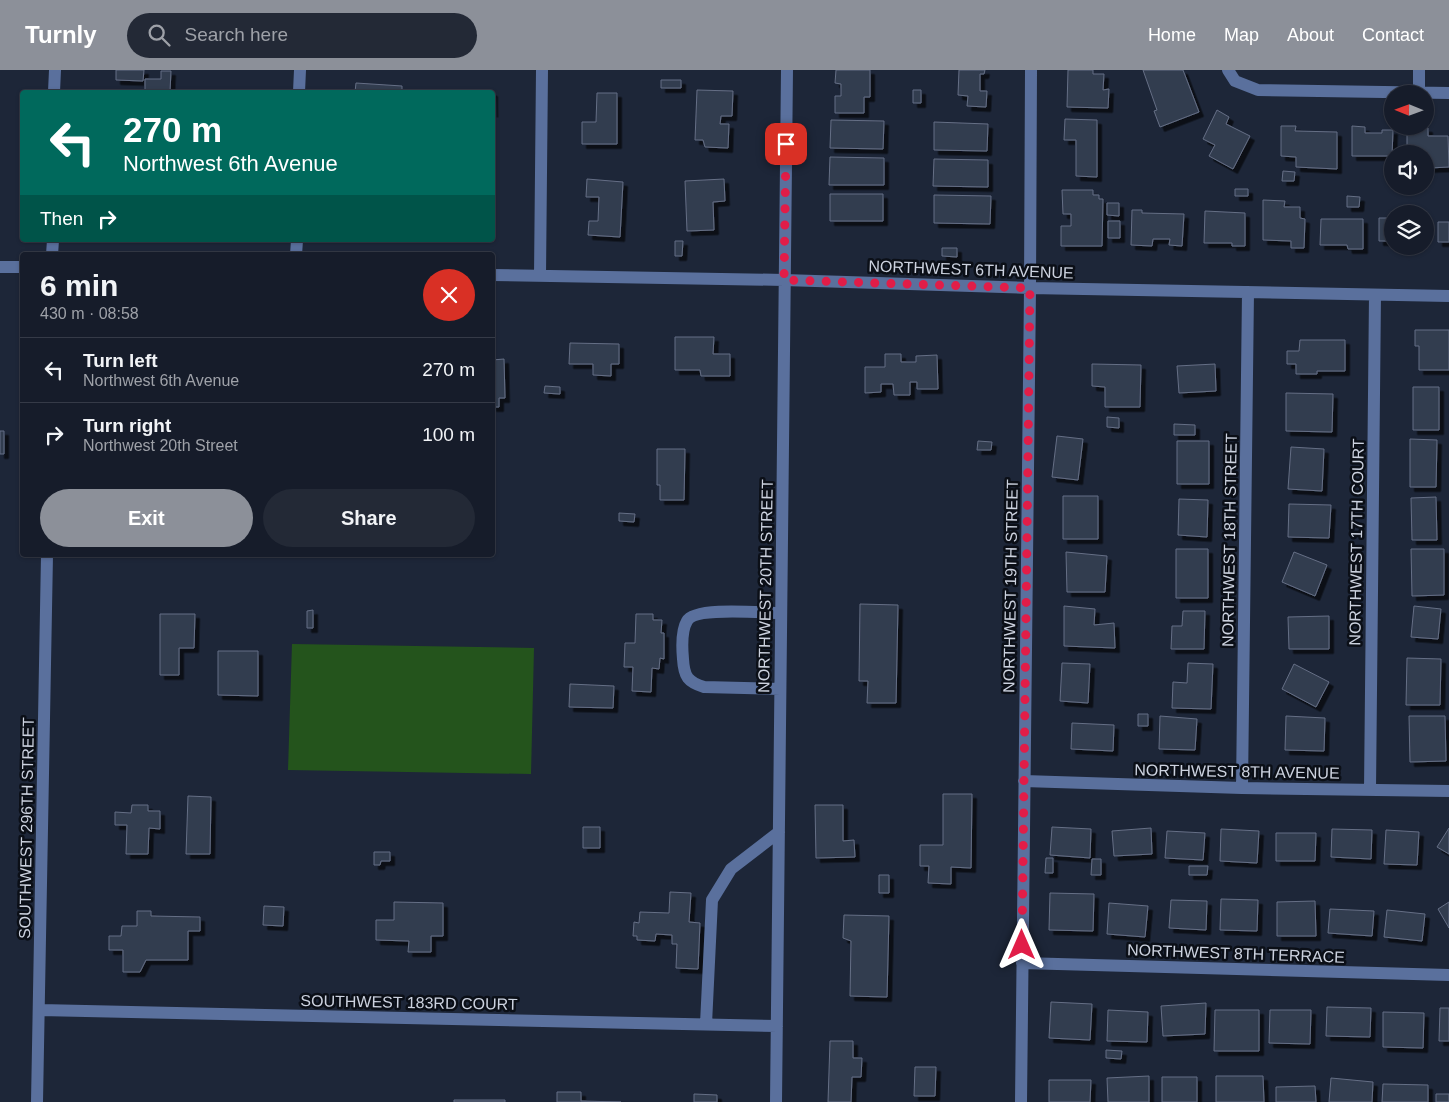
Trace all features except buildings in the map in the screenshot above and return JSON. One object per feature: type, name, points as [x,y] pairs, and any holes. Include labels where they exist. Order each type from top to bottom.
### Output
[{"type":"street","points":[[54,70],[54,90]]},
{"type":"street","points":[[299,90],[300,70]]},
{"type":"street","points":[[540,276],[542,70]]},
{"type":"street","name":"NORTHWEST 20TH STREET","points":[[776,1102],[787,70]]},
{"type":"street","name":"NORTHWEST 19TH STREET","points":[[1021,1102],[1031,70]]},
{"type":"street","points":[[1419,70],[1419,85]]},
{"type":"street","points":[[1231,76],[1258,90],[1384,92]]},
{"type":"street","points":[[1434,93],[1449,93]]},
{"type":"street","points":[[0,268],[20,267]]},
{"type":"street","name":"NORTHWEST 6TH AVENUE","points":[[495,275],[1449,296]]},
{"type":"street","name":"NORTHWEST 18TH STREET","points":[[1242,788],[1248,292]]},
{"type":"street","name":"NORTHWEST 17TH COURT","points":[[1370,790],[1375,295]]},
{"type":"street","name":"SOUTHWEST 296TH STREET","points":[[38,1102],[47,557]]},
{"type":"street","points":[[780,689],[704,687],[693,683],[686,677],[682,645],[687,621],[694,614],[720,612],[781,613]]},
{"type":"street","name":"NORTHWEST 8TH AVENUE","points":[[1024,781],[1449,792]]},
{"type":"street","points":[[706,1024],[712,900],[731,869],[778,832]]},
{"type":"street","name":"NORTHWEST 8TH TERRACE","points":[[1022,963],[1449,975]]},
{"type":"street","name":"SOUTHWEST 183RD COURT","points":[[40,1010],[777,1026]]},
{"type":"green space","points":[[292,644],[534,648],[531,774],[288,770]]},
{"type":"route","points":[[786,144],[784,280],[1030,288],[1022,945]]}]
